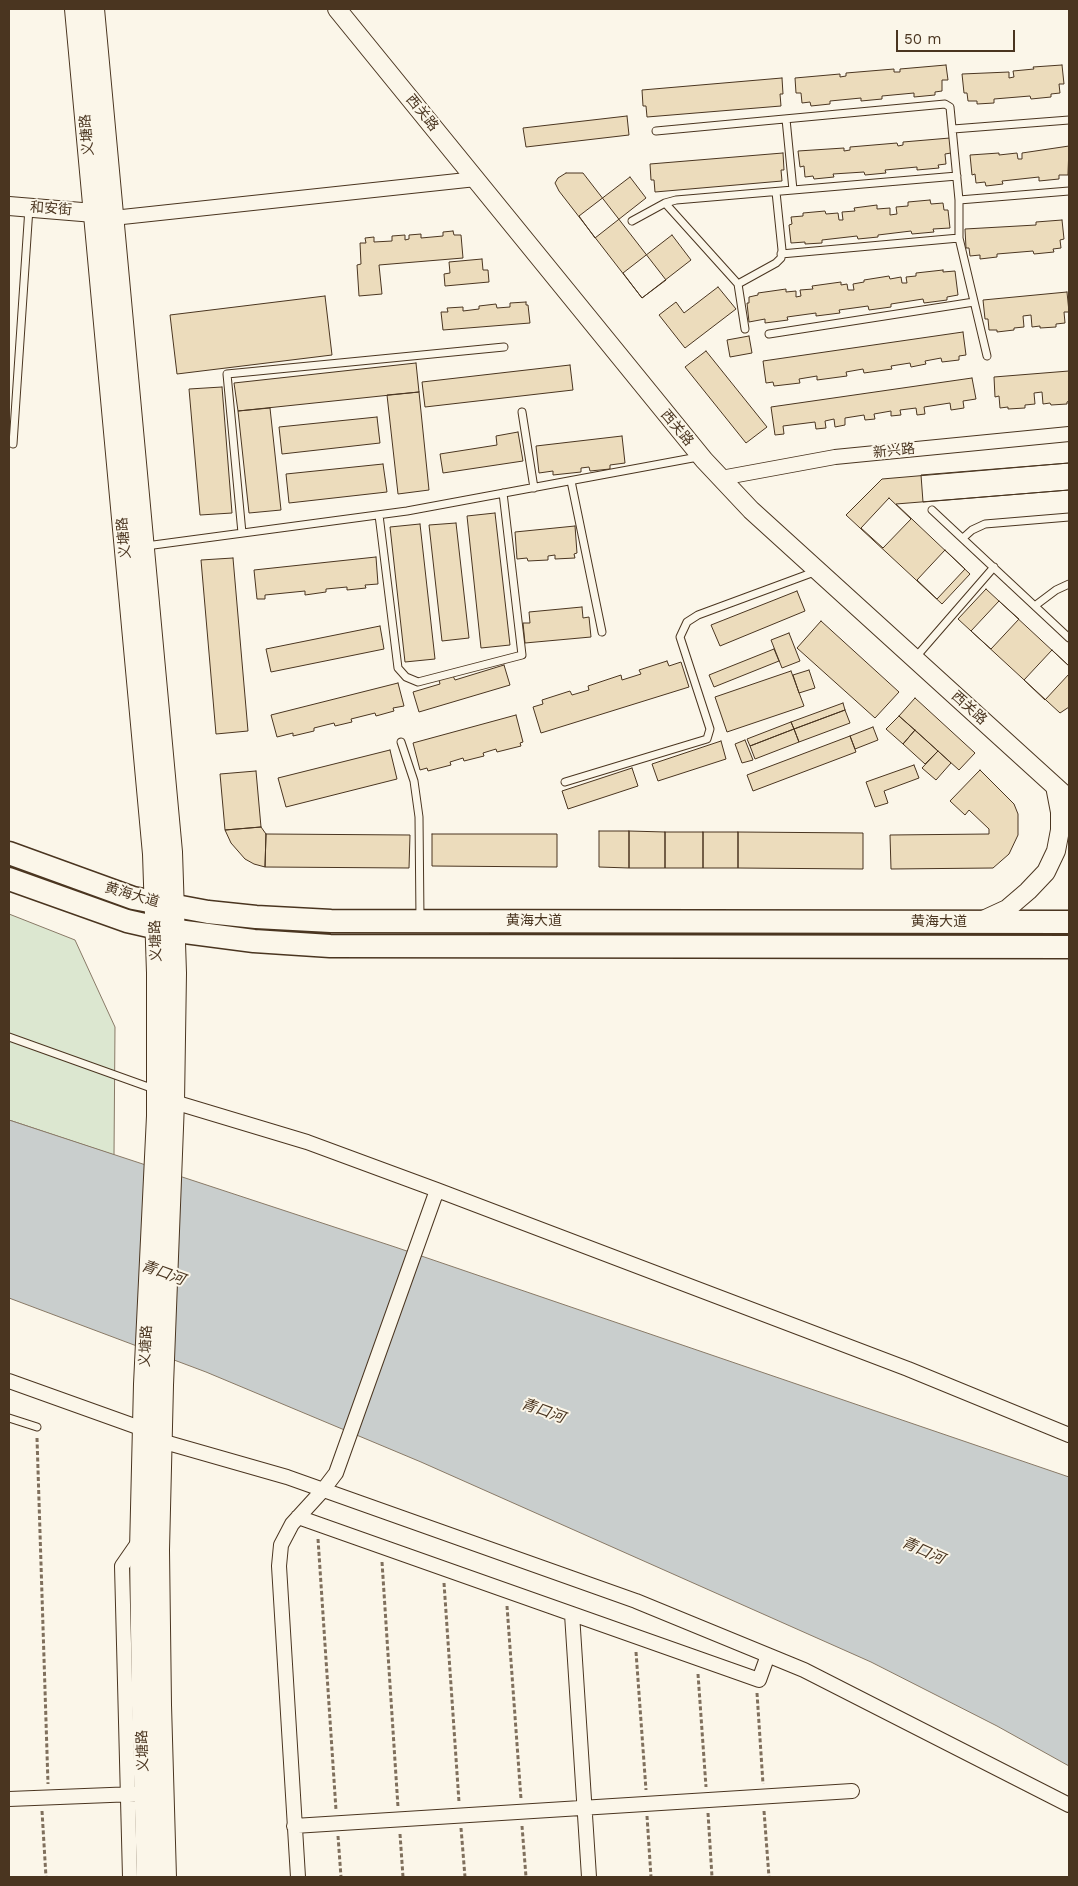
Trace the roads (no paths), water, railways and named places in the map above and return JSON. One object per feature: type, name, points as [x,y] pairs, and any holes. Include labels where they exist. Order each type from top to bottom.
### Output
[{"type":"main road","name":"义塘路","points":[[75,9],[152,834],[164,904],[165,930],[157,1090],[165,1119],[149,1418],[140,1539],[136,1794],[147,1877]]},
{"type":"main road","name":"义塘路","points":[[94,9],[172,852],[164,904]]},
{"type":"main road","name":"黄海大道","points":[[9,853],[121,894],[164,904],[256,917],[331,921],[1069,922]]},
{"type":"main road","name":"黄海大道","points":[[9,879],[113,917],[165,930],[254,942],[330,946],[1069,947]]},
{"type":"main road","name":"义塘路","points":[[165,930],[176,973],[174,1102],[165,1119]]},
{"type":"main road","name":"义塘路","points":[[149,1418],[162,1441],[159,1550],[166,1877]]},
{"type":"street","name":"西关路","points":[[337,9],[701,456],[721,478],[751,510],[1069,799]]},
{"type":"street","points":[[113,218],[476,179]]},
{"type":"street","name":"和安街","points":[[9,206],[94,213]]},
{"type":"street","name":"新兴路","points":[[721,478],[835,457],[1069,434]]},
{"type":"street","points":[[979,922],[1007,908],[1028,891],[1046,872],[1056,851],[1060,830],[1060,812],[1055,786]]},
{"type":"street","points":[[174,1102],[307,1142],[437,1190],[908,1369],[1069,1435]]},
{"type":"street","points":[[298,1877],[279,1566],[281,1545],[292,1524],[336,1473],[437,1190]]},
{"type":"street","points":[[9,1381],[149,1418]]},
{"type":"street","points":[[162,1441],[287,1477],[636,1601],[804,1670],[1069,1805]]},
{"type":"street","points":[[298,1517],[759,1680],[768,1655]]},
{"type":"street","points":[[572,1614],[589,1877]]},
{"type":"street","points":[[294,1826],[852,1791]]},
{"type":"street","points":[[9,1799],[136,1794],[130,1877]]},
{"type":"lane","points":[[656,131],[945,104],[950,107],[959,200],[959,238],[987,356]]},
{"type":"lane","points":[[786,119],[793,190]]},
{"type":"lane","points":[[952,129],[1069,120]]},
{"type":"lane","points":[[632,221],[665,203],[676,200],[957,176]]},
{"type":"lane","points":[[738,284],[776,263],[781,254],[776,192]]},
{"type":"lane","points":[[959,200],[1069,192]]},
{"type":"lane","points":[[665,203],[738,284],[745,329]]},
{"type":"lane","points":[[13,444],[29,208]]},
{"type":"lane","points":[[781,254],[959,238]]},
{"type":"lane","points":[[769,334],[974,302]]},
{"type":"lane","points":[[242,533],[227,374],[504,347]]},
{"type":"lane","points":[[522,412],[534,488]]},
{"type":"lane","points":[[144,546],[379,514],[534,488],[701,456]]},
{"type":"lane","points":[[571,481],[602,632]]},
{"type":"lane","points":[[379,514],[398,668],[406,677],[418,682],[522,655],[503,493]]},
{"type":"lane","points":[[932,510],[1069,638]]},
{"type":"lane","points":[[963,538],[972,530],[984,524],[1069,517]]},
{"type":"lane","points":[[914,658],[994,567]]},
{"type":"lane","points":[[565,782],[707,740],[710,729],[680,637],[688,622],[698,615],[817,570]]},
{"type":"lane","points":[[1036,606],[1056,590],[1069,584]]},
{"type":"lane","points":[[402,742],[414,781],[418,817],[420,921]]},
{"type":"lane","points":[[9,1037],[157,1090]]},
{"type":"lane","points":[[9,1418],[37,1427]]},
{"type":"water","name":"青口河","points":[[9,1120],[395,1247],[1069,1477],[1069,1766],[997,1726],[871,1662],[421,1462],[206,1372],[9,1298]]}]
